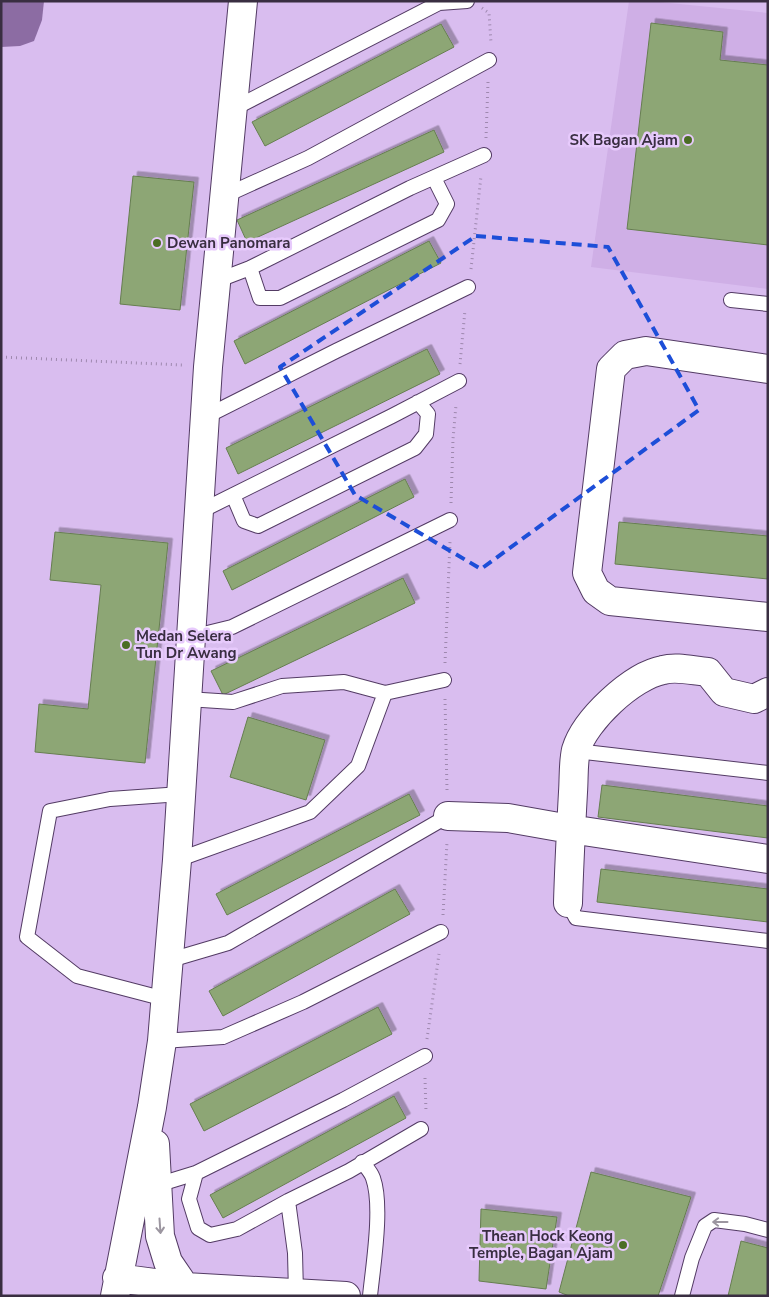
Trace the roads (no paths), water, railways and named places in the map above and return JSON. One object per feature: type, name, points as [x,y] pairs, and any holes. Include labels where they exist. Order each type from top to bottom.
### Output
[{"type":"street","points":[[243,1],[208,366],[177,860],[167,961],[162,1042],[152,1107],[116,1287],[185,1287],[346,1296]]},
{"type":"street","points":[[768,369],[646,351],[625,356],[611,369],[587,573],[596,592],[610,601],[768,617]]},
{"type":"street","points":[[568,903],[570,829],[576,751],[591,722],[616,696],[648,675],[663,670],[708,672],[724,692],[754,699],[768,692]]},
{"type":"street","points":[[448,816],[508,818],[768,859]]},
{"type":"street","points":[[152,1107],[160,1236],[168,1262],[185,1287]]},
{"type":"lane","points":[[233,109],[439,3],[467,1]]},
{"type":"lane","points":[[224,196],[308,158],[489,60]]},
{"type":"lane","points":[[216,281],[250,268],[484,155]]},
{"type":"lane","points":[[250,268],[260,298],[280,298],[289,294],[438,220],[447,204],[434,178]]},
{"type":"lane","points":[[205,417],[345,346],[468,287]]},
{"type":"lane","points":[[731,300],[768,304]]},
{"type":"lane","points":[[199,512],[459,381]]},
{"type":"lane","points":[[233,495],[244,521],[258,526],[415,448],[426,434],[428,414],[418,402]]},
{"type":"lane","points":[[191,637],[232,627],[450,520]]},
{"type":"lane","points":[[187,699],[233,702],[282,686],[344,682],[385,694],[444,680]]},
{"type":"lane","points":[[177,860],[310,812],[358,766],[385,694]]},
{"type":"lane","points":[[576,751],[768,773]]},
{"type":"lane","points":[[165,999],[77,976],[27,937],[50,811],[110,799],[181,794]]},
{"type":"lane","points":[[167,961],[228,943],[448,816]]},
{"type":"lane","points":[[568,903],[576,918],[768,941]]},
{"type":"lane","points":[[162,1042],[223,1037],[303,1002],[442,932]]},
{"type":"lane","points":[[157,1185],[196,1173],[343,1100],[425,1056]]},
{"type":"lane","points":[[196,1173],[189,1199],[198,1228],[210,1234],[238,1228],[349,1171],[421,1129]]},
{"type":"lane","points":[[362,1162],[373,1177],[376,1196],[376,1234],[370,1296]]},
{"type":"lane","points":[[288,1201],[295,1253],[296,1293]]},
{"type":"lane","points":[[682,1296],[692,1258],[705,1226],[714,1220],[745,1224],[768,1230]]},
{"type":"place","name":"SK Bagan Ajam","points":[[688,140]]},
{"type":"place","name":"Dewan Panomara","points":[[157,243]]},
{"type":"place","name":"Medan Selera Tun Dr Awang","points":[[126,645]]},
{"type":"place","name":"Thean Hock Keong Temple, Bagan Ajam","points":[[623,1245]]}]
